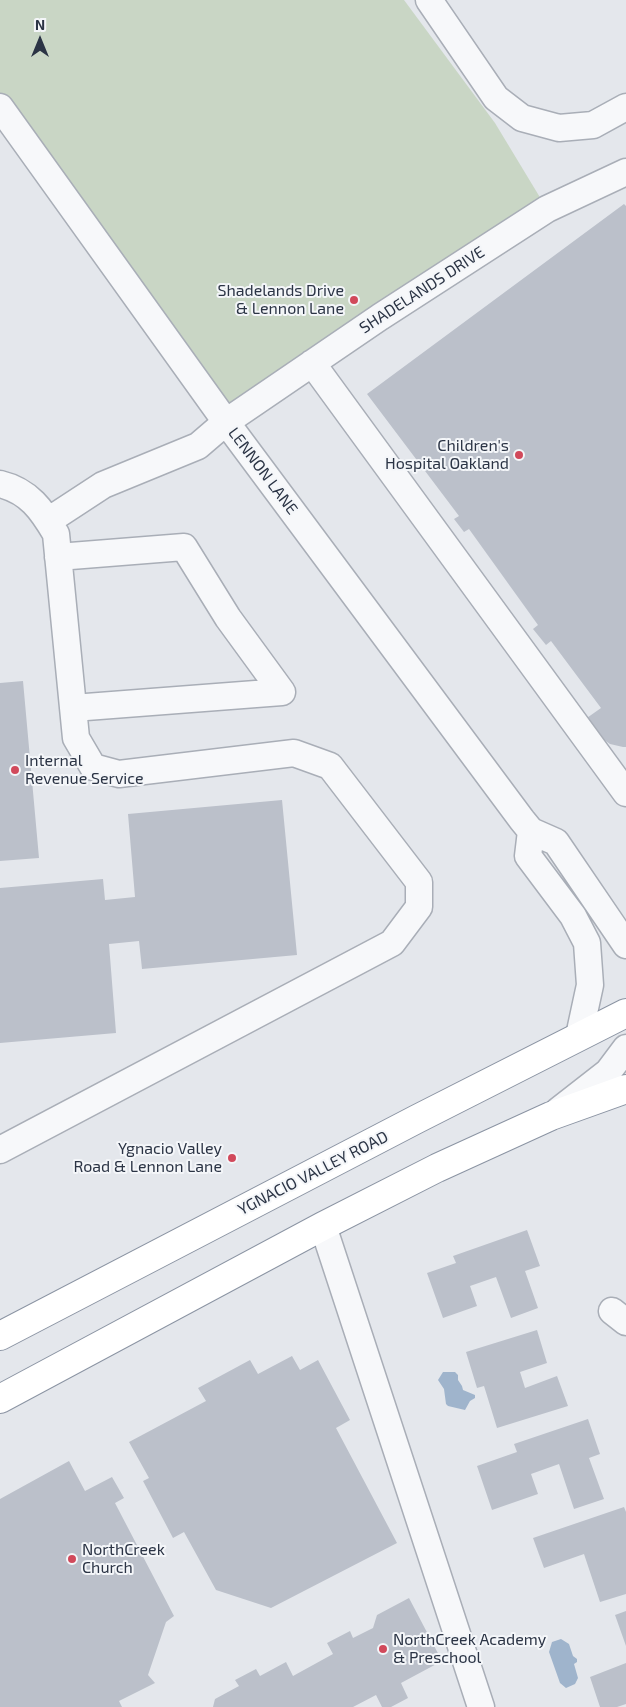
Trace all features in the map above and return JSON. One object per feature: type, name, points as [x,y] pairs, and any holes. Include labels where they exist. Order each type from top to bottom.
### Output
[{"type":"highway","name":"YGNACIO VALLEY ROAD","points":[[0,1336],[626,1013]]},
{"type":"highway","points":[[0,1399],[323,1226],[437,1168],[551,1116],[626,1090]]},
{"type":"street","points":[[428,0],[496,98],[522,118],[559,128],[576,127],[593,125],[626,107]]},
{"type":"street","name":"LENNON LANE","points":[[0,107],[226,422],[531,831],[556,842],[626,945]]},
{"type":"street","name":"SHADELANDS DRIVE","points":[[48,521],[103,485],[198,446],[226,422],[380,317],[547,210],[626,172]]},
{"type":"street","points":[[312,363],[626,793]]},
{"type":"street","points":[[0,484],[12,487],[40,507],[56,534],[76,738],[93,767],[119,774],[294,753],[330,766],[419,882],[419,907],[392,943],[0,1150]]},
{"type":"street","points":[[58,557],[184,547],[228,618],[282,692],[73,708]]},
{"type":"street","points":[[531,831],[528,856],[572,916],[587,943],[590,985],[579,1036]]},
{"type":"street","points":[[551,1116],[608,1072],[626,1048]]},
{"type":"street","points":[[323,1226],[481,1707]]},
{"type":"green space","points":[[0,0],[404,0],[495,123],[547,209],[226,422],[0,107]]},
{"type":"water","points":[[443,1372],[455,1372],[458,1375],[458,1380],[463,1390],[475,1395],[475,1398],[470,1401],[465,1410],[446,1404],[444,1389],[438,1380]]},
{"type":"water","points":[[561,1639],[569,1644],[573,1656],[577,1659],[577,1662],[574,1664],[578,1678],[575,1684],[566,1688],[560,1683],[549,1652],[552,1642]]},
{"type":"building","name":"Children's Hospital Oakland","points":[[624,204],[626,206],[626,747],[610,744],[600,737],[584,720],[601,708],[551,641],[546,645],[533,629],[538,625],[469,529],[464,532],[454,519],[459,516],[367,394]]},
{"type":"building","name":"Internal Revenue Service","points":[[23,681],[39,858],[0,861],[0,683]]},
{"type":"building","points":[[282,800],[297,955],[142,969],[139,941],[109,944],[116,1033],[0,1043],[0,888],[103,879],[105,900],[135,897],[128,814]]},
{"type":"building","points":[[527,1230],[540,1266],[525,1271],[538,1308],[511,1318],[496,1277],[470,1286],[477,1306],[443,1318],[427,1273],[456,1263],[453,1256]]},
{"type":"building","points":[[537,1330],[547,1363],[520,1372],[525,1388],[557,1376],[568,1406],[497,1428],[484,1386],[477,1388],[466,1352]]},
{"type":"building","name":"NorthCreek Church","points":[[292,1356],[300,1370],[318,1360],[350,1420],[336,1428],[397,1543],[271,1608],[216,1590],[184,1532],[173,1538],[143,1481],[149,1478],[129,1442],[206,1401],[198,1388],[250,1360],[258,1374]]},
{"type":"building","points":[[588,1419],[600,1454],[589,1458],[604,1499],[574,1509],[559,1464],[531,1474],[538,1494],[492,1510],[477,1466],[517,1452],[514,1444]]},
{"type":"building","name":"NorthCreek Church","points":[[69,1461],[85,1491],[112,1477],[124,1498],[115,1503],[174,1616],[166,1622],[148,1675],[155,1683],[119,1701],[122,1707],[0,1707],[0,1499]]},
{"type":"building","points":[[624,1507],[626,1512],[626,1594],[600,1602],[584,1554],[544,1568],[533,1538]]},
{"type":"building","name":"NorthCreek Academy & Preschool","points":[[409,1598],[442,1661],[401,1683],[408,1698],[391,1707],[382,1707],[376,1695],[353,1707],[213,1707],[215,1699],[239,1686],[235,1680],[256,1669],[260,1676],[286,1662],[293,1676],[333,1654],[327,1643],[350,1631],[353,1638],[373,1628],[377,1615]]},
{"type":"building","points":[[626,1611],[626,1646],[615,1615]]},
{"type":"building","points":[[626,1663],[626,1704],[617,1707],[600,1707],[590,1677]]},
{"type":"place","name":"Shadelands Drive & Lennon Lane","points":[[354,300]]},
{"type":"place","name":"Children's Hospital Oakland","points":[[519,455]]},
{"type":"place","name":"Internal Revenue Service","points":[[15,770]]},
{"type":"place","name":"Ygnacio Valley Road & Lennon Lane","points":[[232,1158]]},
{"type":"place","name":"NorthCreek Church","points":[[72,1559]]},
{"type":"place","name":"NorthCreek Academy & Preschool","points":[[383,1649]]}]
